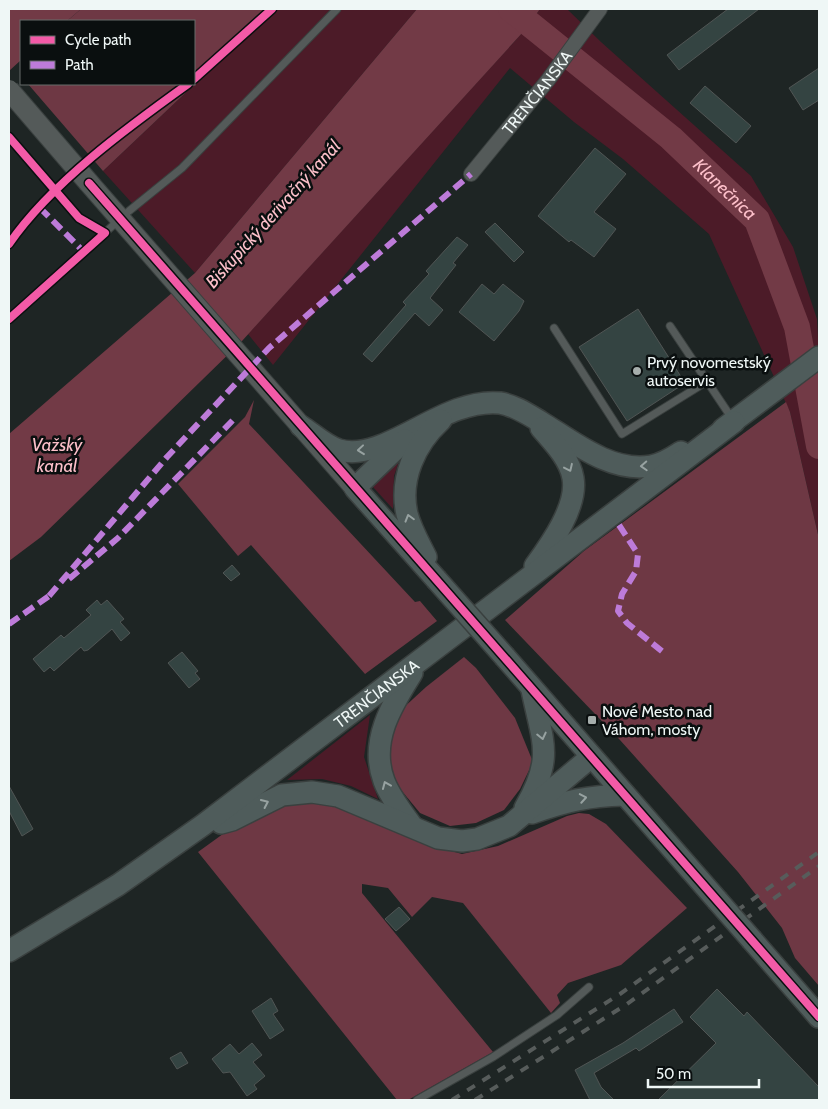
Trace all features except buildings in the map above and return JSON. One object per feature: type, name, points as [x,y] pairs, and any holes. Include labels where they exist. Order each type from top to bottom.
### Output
[{"type":"main road","points":[[9,90],[265,386],[505,657],[819,1017]]},
{"type":"main road","points":[[301,426],[338,450],[358,451],[373,448],[450,411],[472,405],[500,403],[530,415],[609,461],[623,466],[640,467],[666,461],[734,422],[819,357]]},
{"type":"main road","points":[[436,579],[410,524],[405,485],[409,469],[429,430],[450,411]]},
{"type":"main road","points":[[525,581],[565,519],[570,503],[573,478],[558,446],[530,415]]},
{"type":"main road","name":"TRENČIANSKA","points":[[9,951],[111,889],[203,826],[734,422]]},
{"type":"main road","points":[[355,488],[422,425]]},
{"type":"main road","points":[[412,826],[390,795],[383,780],[379,762],[383,727],[392,704],[419,662]]},
{"type":"main road","points":[[520,817],[536,788],[544,765],[545,750],[532,688]]},
{"type":"main road","points":[[203,826],[232,820],[282,795],[305,792],[338,796],[438,838],[462,841],[493,834],[520,817],[591,756]]},
{"type":"main road","points":[[520,817],[569,800],[591,796],[624,795]]},
{"type":"street","name":"TRENČIANSKA","points":[[471,174],[548,80],[600,9]]},
{"type":"lane","points":[[195,78],[272,9]]},
{"type":"lane","points":[[9,319],[120,220],[182,168],[337,9]]},
{"type":"lane","points":[[9,244],[53,193],[109,144],[187,85]]},
{"type":"lane","points":[[670,326],[734,422]]},
{"type":"lane","points":[[554,328],[622,434],[706,382]]},
{"type":"lane","points":[[416,1100],[493,1057],[557,1015],[588,987]]},
{"type":"shaded area","points":[[81,9],[274,9],[195,84],[195,20],[68,20]]},
{"type":"shaded area","points":[[274,9],[417,9],[195,273],[103,171]]},
{"type":"shaded area","points":[[540,9],[567,9],[601,42],[751,176],[793,247],[817,319],[819,357],[819,539],[790,412],[709,234],[623,159],[574,122],[510,68],[273,365],[248,334],[524,31]]},
{"type":"shaded area","points":[[29,85],[194,85],[103,171]]},
{"type":"shaded area","points":[[254,400],[249,424],[415,602],[420,601],[437,621],[365,674],[251,545],[238,556],[178,484],[245,417]]},
{"type":"shaded area","points":[[786,402],[790,412],[819,539],[819,986],[795,958],[782,928],[738,872],[620,740],[505,620],[584,551]]},
{"type":"shaded area","points":[[399,461],[394,476],[393,509],[373,487]]},
{"type":"shaded area","points":[[464,657],[476,668],[515,718],[533,762],[520,789],[504,810],[476,823],[450,826],[420,813],[392,779],[389,744],[401,710],[426,687]]},
{"type":"shaded area","points":[[370,715],[364,757],[378,799],[351,786],[322,779],[287,780]]},
{"type":"shaded area","points":[[320,796],[429,845],[462,854],[498,846],[567,816],[579,813],[589,814],[606,824],[687,908],[621,965],[568,983],[557,995],[560,1003],[551,1013],[463,903],[432,897],[412,917],[388,888],[362,884],[362,893],[493,1052],[408,1100],[397,1100],[198,852],[252,813]]},
{"type":"water","points":[[9,9],[81,9],[68,20],[20,20],[20,61],[9,71]]},
{"type":"water","name":"Važský kanál","points":[[417,9],[540,9],[524,31],[242,341],[41,537],[9,561],[9,434],[195,273]]},
{"type":"waterway","name":"Klanečnica","points":[[511,9],[671,138],[757,220],[797,327],[819,446]]},
{"type":"railway","points":[[452,1100],[620,994],[819,852]]},
{"type":"railway","points":[[475,1100],[627,1004],[819,866]]},
{"type":"marked path","points":[[49,596],[167,457],[269,348],[471,174]]},
{"type":"marked path","points":[[40,208],[84,252]]},
{"type":"marked path","points":[[69,579],[118,538],[235,418]]},
{"type":"marked path","points":[[619,525],[638,554],[636,571],[622,594],[618,611],[627,623],[663,652]]},
{"type":"marked path","points":[[9,624],[52,594]]},
{"type":"cycle path","points":[[195,78],[272,9]]},
{"type":"cycle path","points":[[9,244],[26,221],[68,178],[116,137],[187,85]]},
{"type":"cycle path","points":[[9,137],[79,218],[105,233],[9,319]]},
{"type":"cycle path","points":[[89,183],[819,1017]]},
{"type":"place","name":"Prvý novomestský autoservis","points":[[637,371]]},
{"type":"place","name":"Nové Mesto nad Váhom, mosty","points":[[592,720]]},
{"type":"water label","name":"Biskupický derivačný kanál","points":[[273,214]]}]
